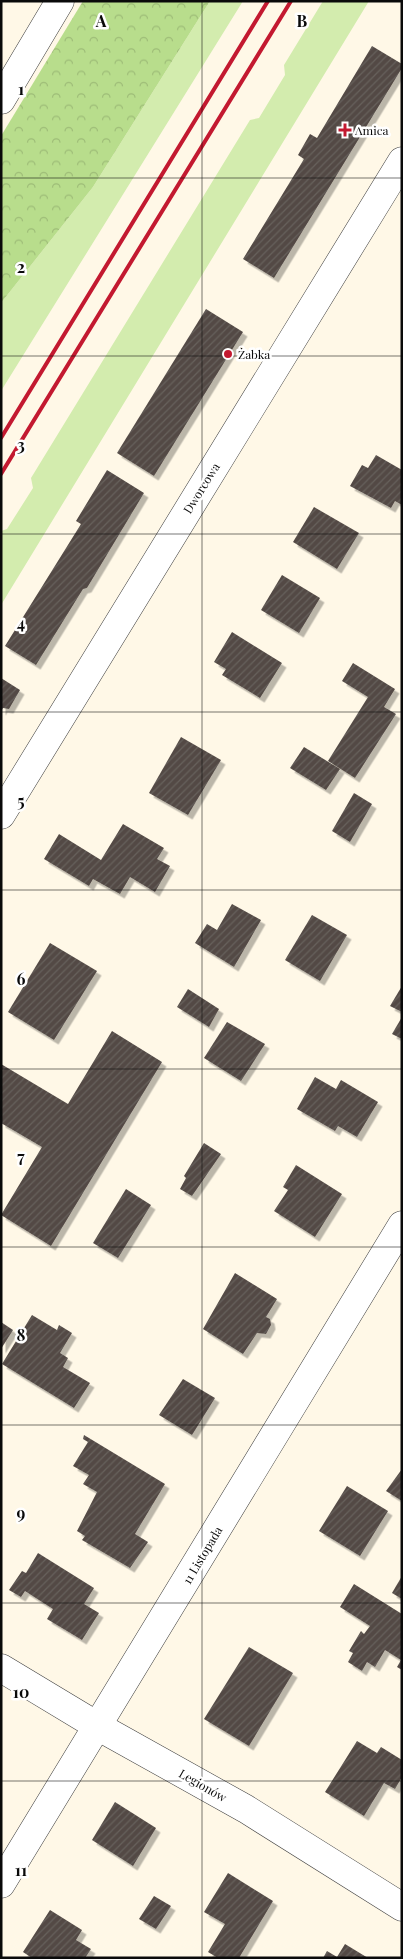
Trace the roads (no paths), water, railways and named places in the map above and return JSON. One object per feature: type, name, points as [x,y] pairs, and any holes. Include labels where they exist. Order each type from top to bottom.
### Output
[{"type":"street","points":[[1,100],[60,1]]},
{"type":"street","name":"Dworcowa","points":[[1,815],[402,161]]},
{"type":"street","name":"11 Listopada","points":[[1,1884],[99,1727],[402,1225]]},
{"type":"street","name":"Legionów","points":[[1,1668],[99,1727],[246,1809],[402,1907]]},
{"type":"railway","points":[[1,438],[268,1]]},
{"type":"railway","points":[[1,474],[291,1]]},
{"type":"place","name":"Amica","points":[[345,130]]},
{"type":"place","name":"Żabka","points":[[228,354]]}]
